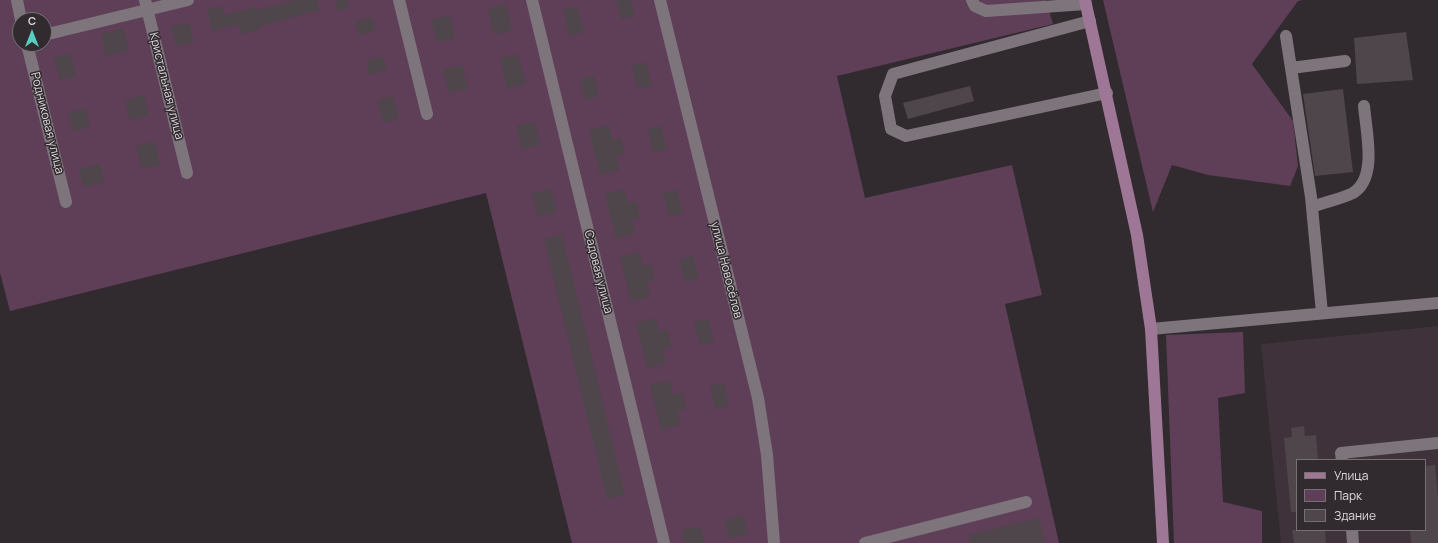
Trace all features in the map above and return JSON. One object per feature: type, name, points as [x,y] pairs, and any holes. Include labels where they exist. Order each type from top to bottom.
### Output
[{"type":"main road","points":[[1086,2],[1137,236],[1151,330],[1163,543]]},
{"type":"street","points":[[17,0],[19,12]]},
{"type":"street","points":[[52,33],[146,5],[188,0]]},
{"type":"street","points":[[399,0],[427,114]]},
{"type":"street","name":"Садовая улица","points":[[532,0],[664,543]]},
{"type":"street","name":"улица Новосёлов","points":[[660,0],[758,398],[766,450],[774,543]]},
{"type":"street","points":[[972,0],[980,9],[992,12],[1086,2]]},
{"type":"street","name":"Кристальная улица","points":[[146,5],[187,173]]},
{"type":"street","points":[[1090,21],[893,74],[885,96],[891,129],[906,136],[1107,93]]},
{"type":"street","points":[[1286,36],[1312,207],[1322,314]]},
{"type":"street","name":"Родниковая улица","points":[[29,52],[66,202]]},
{"type":"street","points":[[1291,68],[1345,61]]},
{"type":"street","points":[[1312,207],[1352,193],[1364,182],[1369,163],[1364,106]]},
{"type":"street","points":[[1151,330],[1438,302]]},
{"type":"street","points":[[1342,459],[1341,453],[1438,443]]},
{"type":"street","points":[[865,543],[1026,502]]},
{"type":"street","points":[[1352,531],[1353,543]]},
{"type":"shaded area","points":[[1438,326],[1438,543],[1281,543],[1261,344]]},
{"type":"green space","points":[[0,0],[1046,0],[1053,24],[837,76],[865,198],[1012,165],[1042,295],[1005,304],[1059,543],[572,543],[486,193],[10,311],[0,273]]},
{"type":"green space","points":[[1103,0],[1303,0],[1298,1],[1252,64],[1293,121],[1298,166],[1290,186],[1208,175],[1172,165],[1153,212]]},
{"type":"green space","points":[[1243,332],[1245,393],[1218,398],[1223,502],[1262,511],[1262,543],[1174,543],[1166,335]]},
{"type":"building","points":[[296,0],[317,0],[320,10],[260,26],[261,29],[240,34],[238,25],[212,31],[207,9],[222,6],[224,15],[256,7],[257,10]]},
{"type":"building","points":[[335,0],[347,0],[349,8],[338,11]]},
{"type":"building","points":[[616,0],[631,0],[635,16],[621,19]]},
{"type":"building","points":[[506,4],[512,30],[494,35],[488,9]]},
{"type":"building","points":[[577,7],[584,32],[569,36],[563,10]]},
{"type":"building","points":[[450,15],[455,39],[437,42],[431,20]]},
{"type":"building","points":[[372,17],[376,31],[358,35],[355,21]]},
{"type":"building","points":[[189,22],[194,42],[176,46],[171,27]]},
{"type":"building","points":[[123,28],[129,50],[106,56],[101,34]]},
{"type":"building","points":[[1406,32],[1413,80],[1357,84],[1354,38]]},
{"type":"building","points":[[71,53],[76,76],[60,80],[54,57]]},
{"type":"building","points":[[518,54],[526,84],[507,89],[500,58]]},
{"type":"building","points":[[383,57],[387,70],[369,75],[366,61]]},
{"type":"building","points":[[646,62],[652,85],[638,89],[632,65]]},
{"type":"building","points":[[462,65],[468,89],[449,93],[443,69]]},
{"type":"building","points":[[594,76],[599,96],[585,100],[580,79]]},
{"type":"building","points":[[970,86],[974,101],[908,119],[903,103]]},
{"type":"building","points":[[1343,89],[1353,172],[1315,176],[1303,94]]},
{"type":"building","points":[[144,95],[149,115],[130,120],[125,100]]},
{"type":"building","points":[[393,96],[399,119],[383,123],[378,100]]},
{"type":"building","points":[[86,108],[90,127],[73,131],[68,113]]},
{"type":"building","points":[[535,121],[540,145],[522,149],[516,126]]},
{"type":"building","points":[[609,125],[612,140],[621,138],[625,154],[616,156],[620,170],[600,175],[589,130]]},
{"type":"building","points":[[661,126],[667,149],[653,153],[648,129]]},
{"type":"building","points":[[155,141],[160,165],[142,169],[136,146]]},
{"type":"building","points":[[100,164],[105,182],[83,187],[79,169]]},
{"type":"building","points":[[551,189],[557,212],[538,217],[532,193]]},
{"type":"building","points":[[624,189],[628,203],[636,201],[640,218],[632,220],[635,234],[616,239],[605,194]]},
{"type":"building","points":[[677,190],[683,213],[669,217],[663,193]]},
{"type":"building","points":[[562,234],[625,495],[607,499],[544,239]]},
{"type":"building","points":[[640,252],[643,266],[651,264],[655,280],[647,282],[650,297],[631,301],[620,257]]},
{"type":"building","points":[[693,256],[699,279],[685,282],[679,259]]},
{"type":"building","points":[[656,318],[659,332],[668,330],[672,347],[663,349],[666,363],[647,368],[636,323]]},
{"type":"building","points":[[708,319],[714,342],[700,345],[694,322]]},
{"type":"building","points":[[670,380],[673,395],[683,392],[686,409],[677,411],[680,425],[661,430],[650,385]]},
{"type":"building","points":[[724,383],[729,406],[715,409],[710,386]]},
{"type":"building","points":[[1304,426],[1305,436],[1316,435],[1318,459],[1296,459],[1296,512],[1291,512],[1284,438],[1292,437],[1291,428]]},
{"type":"building","points":[[1435,465],[1438,498],[1438,543],[1411,543],[1410,531],[1426,531],[1426,466]]},
{"type":"building","points":[[743,515],[748,534],[729,538],[725,520]]},
{"type":"building","points":[[1039,518],[1045,543],[970,543],[968,535]]},
{"type":"building","points":[[700,526],[705,543],[685,543],[682,530]]},
{"type":"building","points":[[1292,530],[1325,531],[1326,543],[1294,543]]}]
